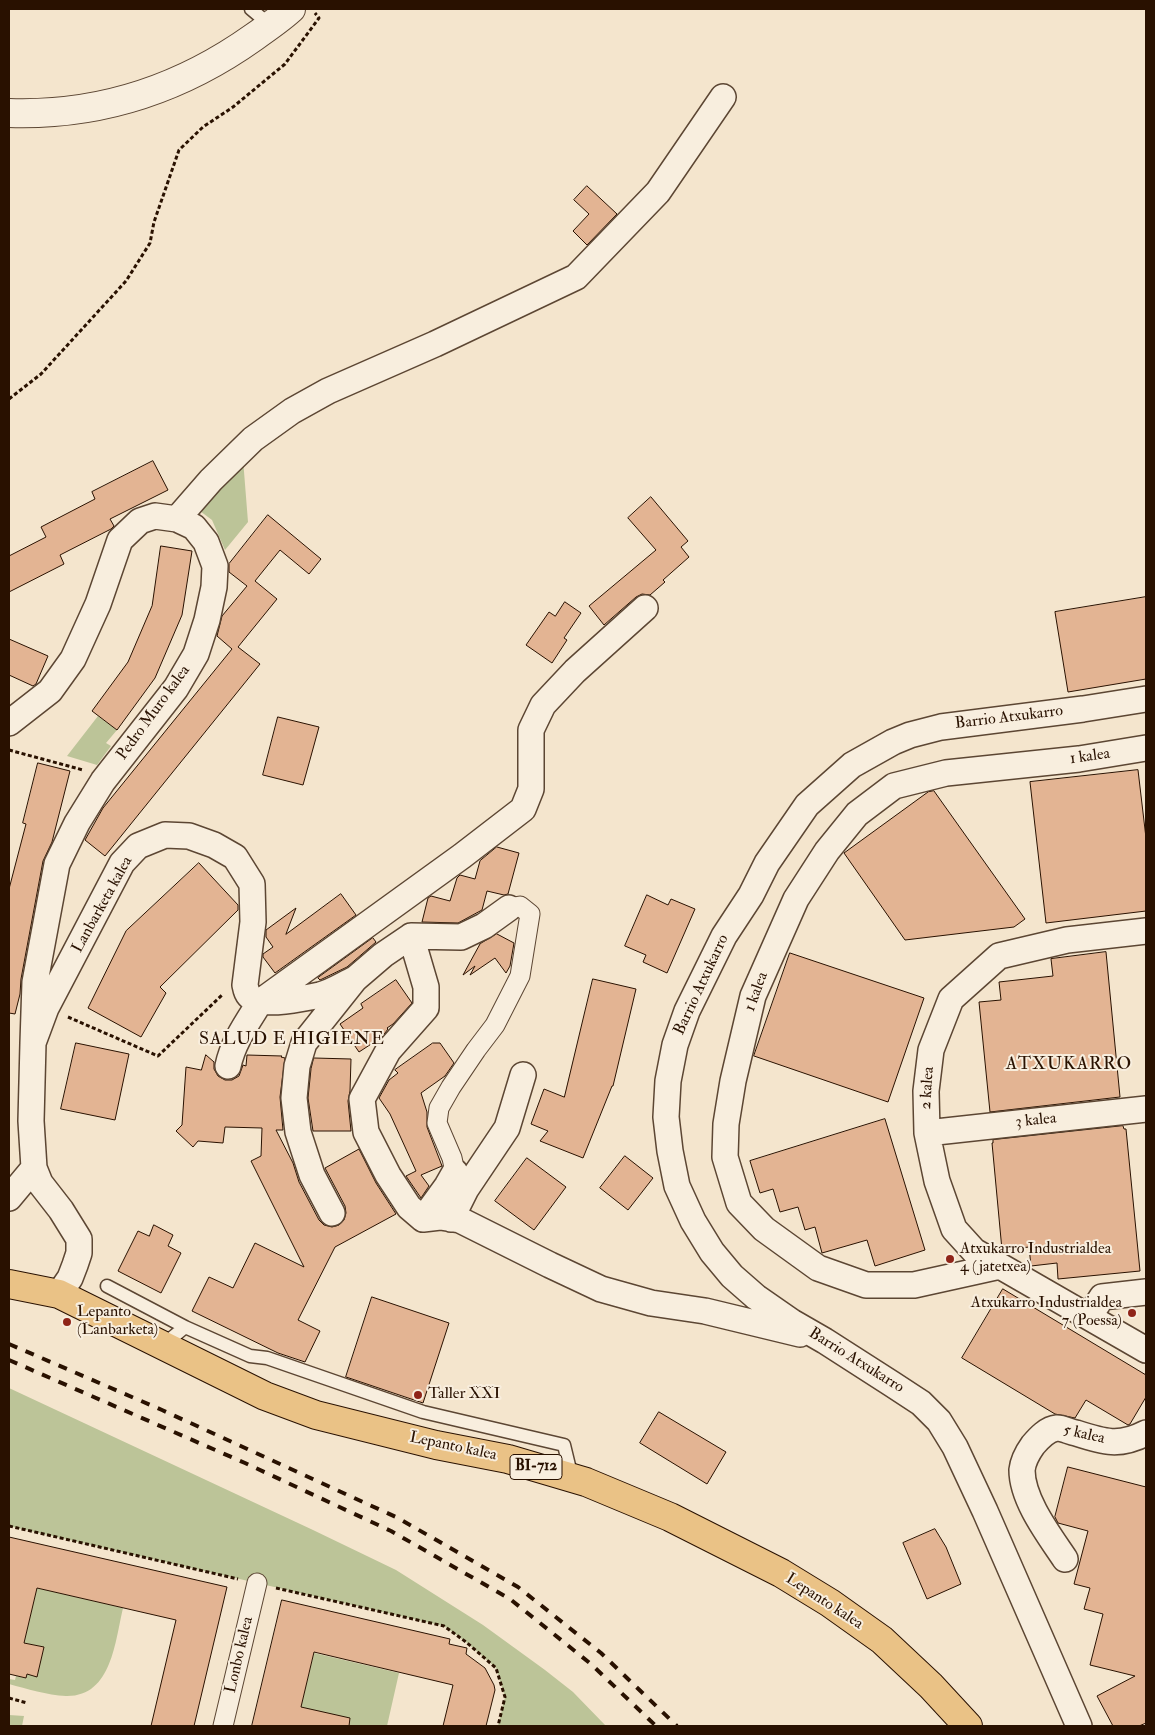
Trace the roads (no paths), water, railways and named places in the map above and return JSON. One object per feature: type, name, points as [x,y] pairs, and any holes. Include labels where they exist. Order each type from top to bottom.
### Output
[{"type":"main road","name":"Lepanto kalea","points":[[9,1284],[59,1294],[265,1396],[316,1415],[420,1426],[508,1459],[572,1478],[670,1517],[781,1573],[830,1603],[882,1640],[931,1686],[968,1726]]},
{"type":"street","points":[[9,113],[40,114],[104,105],[135,98],[174,84],[231,54],[270,14]]},
{"type":"street","points":[[177,519],[211,480],[253,439],[292,412],[328,391],[435,344],[576,277],[658,192],[723,97]]},
{"type":"street","name":"Pedro Muro kalea","points":[[9,723],[50,691],[73,659],[98,604],[120,540],[140,521],[155,516],[177,519],[194,526],[206,542],[215,566],[214,587],[207,620],[196,654],[176,688],[103,782],[76,822],[57,864],[35,982],[33,1043]]},
{"type":"street","points":[[228,1066],[253,994],[462,856],[523,809],[531,789],[531,730],[543,705],[575,671],[646,608]]},
{"type":"street","name":"Barrio Atxukarro","points":[[1079,1726],[985,1511],[955,1447],[939,1422],[921,1403],[756,1297],[732,1276],[712,1252],[693,1221],[677,1186],[666,1117],[668,1081],[675,1045],[687,1011],[724,936],[751,895],[767,863],[807,805],[852,765],[893,742],[910,735],[941,727],[1146,699]]},
{"type":"street","name":"1 kalea","points":[[1000,1266],[914,1285],[866,1284],[818,1268],[764,1229],[740,1203],[725,1158],[726,1124],[733,1080],[753,996],[796,899],[827,850],[857,814],[894,786],[946,773],[1079,759],[1146,748]]},
{"type":"street","name":"Lanbarketa kalea","points":[[59,1294],[70,1278],[80,1253],[79,1239],[61,1210],[40,1183],[34,1168],[31,1121],[33,1043],[46,1008],[122,863],[138,846],[165,835],[189,836],[235,857],[252,884],[253,994]]},
{"type":"street","points":[[332,1213],[312,1175],[298,1132],[294,1098],[297,1066],[304,1043],[356,979],[383,955],[411,936],[461,938],[484,926],[509,908],[520,906],[530,914],[520,976],[495,1024],[471,1057],[439,1108],[437,1123],[452,1158],[454,1172],[447,1186],[423,1218]]},
{"type":"street","name":"2 kalea","points":[[1146,931],[1067,940],[999,956],[951,999],[931,1050],[926,1091],[927,1133],[937,1181],[954,1229],[974,1252],[1146,1350]]},
{"type":"street","points":[[411,936],[426,988],[426,1008],[388,1051],[362,1099],[366,1132],[388,1175],[409,1207],[423,1218],[440,1217],[460,1220],[601,1288],[651,1303],[705,1311],[826,1341]]},
{"type":"street","points":[[253,994],[283,1001],[321,994],[356,979]]},
{"type":"street","points":[[451,1218],[466,1189],[507,1128],[523,1075]]},
{"type":"street","name":"3 kalea","points":[[927,1133],[1146,1109]]},
{"type":"street","points":[[12,1194],[34,1168]]},
{"type":"street","points":[[12,1194],[48,1195]]},
{"type":"street","points":[[1089,1317],[1102,1297],[1146,1292]]},
{"type":"street","name":"5 kalea","points":[[1064,1559],[1029,1499],[1024,1485],[1022,1469],[1027,1454],[1047,1431],[1058,1428],[1108,1442],[1131,1441],[1146,1433]]},
{"type":"street","name":"Lonbo kalea","points":[[223,1726],[257,1583]]},
{"type":"lane","points":[[107,1286],[185,1328],[250,1356],[267,1358],[420,1426]]},
{"type":"lane","points":[[162,1346],[185,1328]]},
{"type":"railway","points":[[9,1344],[162,1410],[398,1518],[518,1587],[601,1653],[677,1726]]},
{"type":"railway","points":[[9,1360],[245,1463],[391,1531],[510,1599],[591,1664],[656,1726]]},
{"type":"place","name":"Atxukarro Industrialdea 4 (jatetxea)","points":[[950,1259]]},
{"type":"place","name":"Atxukarro Industrialdea 7 (Poessa)","points":[[1132,1313]]},
{"type":"place","name":"Lepanto (Lanbarketa)","points":[[67,1322]]},
{"type":"place","name":"Taller XXI","points":[[418,1395]]},
{"type":"district","name":"SALUD E HIGIENE","points":[[292,1040]]},
{"type":"district","name":"ATXUKARRO","points":[[1069,1065]]}]
